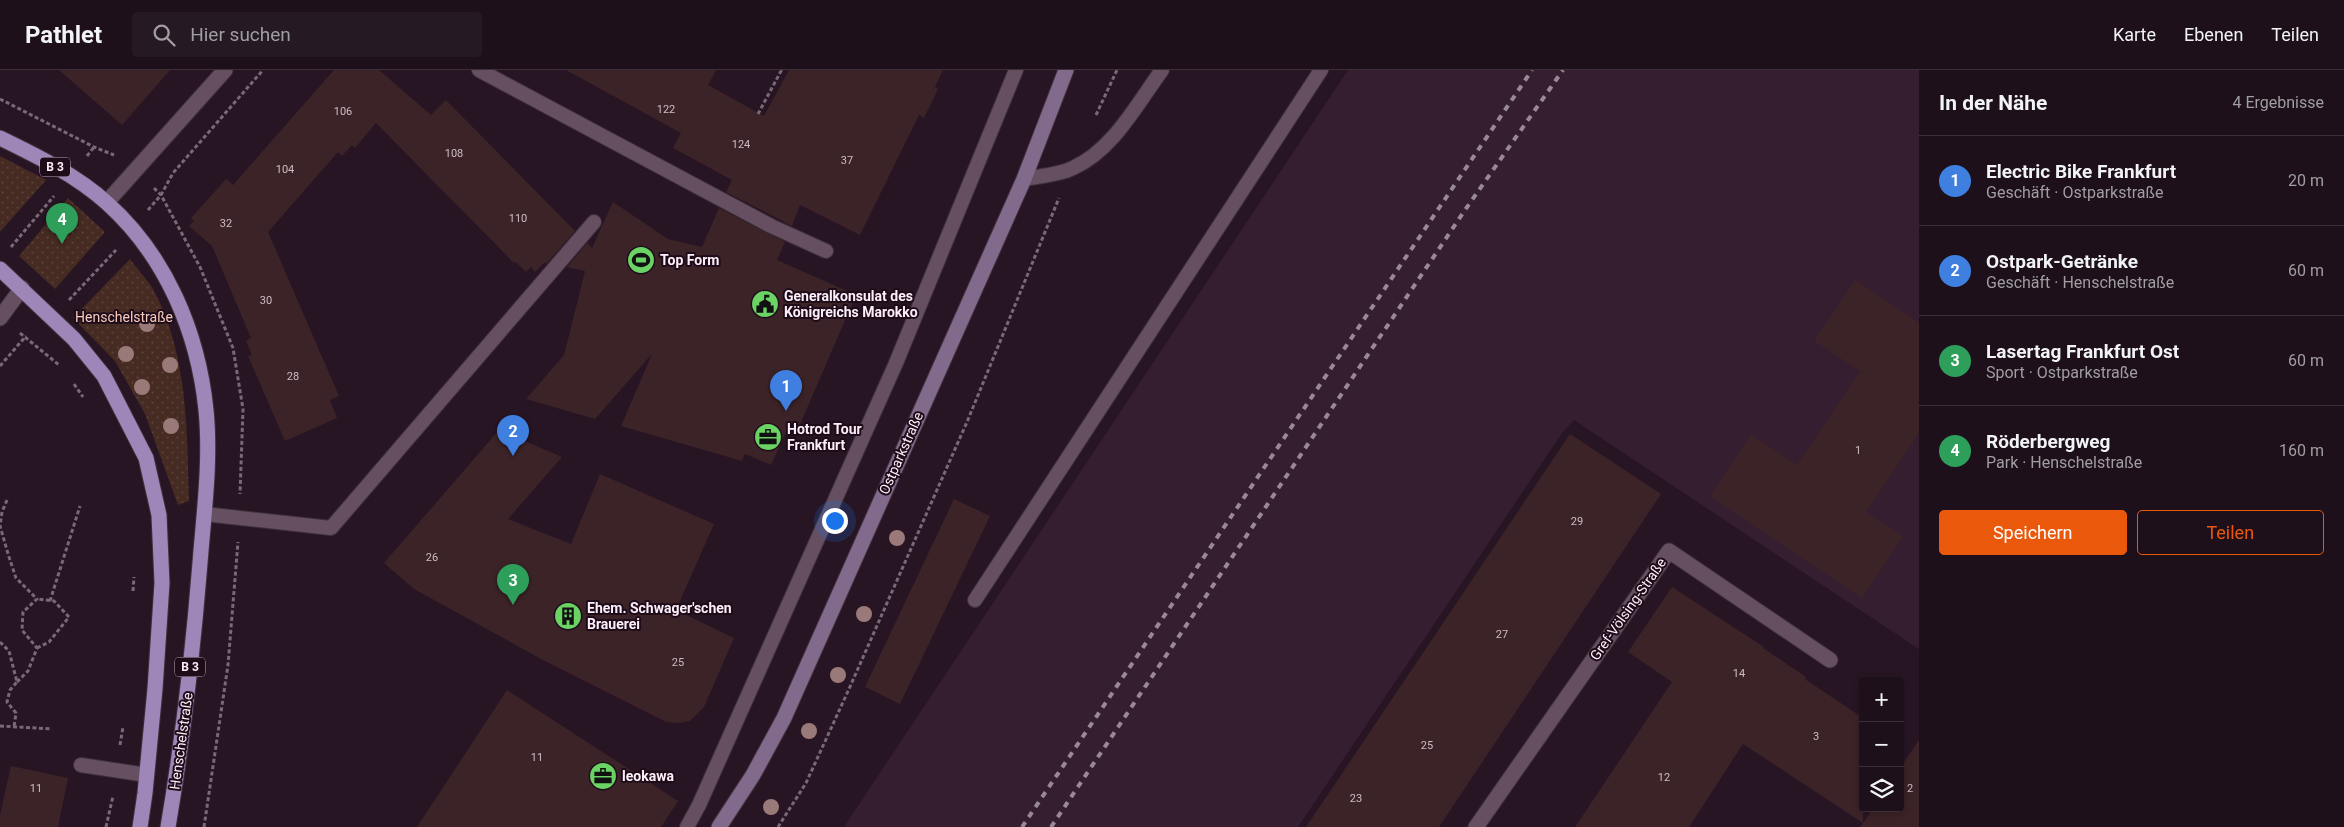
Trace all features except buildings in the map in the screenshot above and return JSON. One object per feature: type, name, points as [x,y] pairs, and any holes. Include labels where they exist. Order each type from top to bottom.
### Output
[{"type":"main road","name":"B 3","points":[[0,138],[71,175],[107,202]]},
{"type":"main road","name":"Henschelstraße","points":[[107,202],[133,230],[156,261],[187,321],[199,361],[206,411],[207,453],[204,514],[195,626],[182,739],[168,827]]},
{"type":"main road","name":"B 3","points":[[0,269],[22,288]]},
{"type":"main road","name":"Henschelstraße","points":[[22,288],[74,339],[104,376],[146,458],[159,515],[162,583],[158,662],[140,827]]},
{"type":"street","points":[[107,202],[225,70]]},
{"type":"street","name":"Ostparkstraße","points":[[719,827],[753,775],[784,718],[1024,179],[1066,70]]},
{"type":"street","points":[[0,318],[22,288]]},
{"type":"street","name":"Gref-Völsing-Straße","points":[[1476,827],[1669,551],[1830,660]]},
{"type":"lane","points":[[479,70],[771,226],[826,251]]},
{"type":"lane","points":[[687,827],[699,805],[896,363],[1016,70]]},
{"type":"lane","points":[[1024,179],[1072,169],[1092,156],[1110,140],[1162,70]]},
{"type":"lane","points":[[975,600],[1321,70]]},
{"type":"lane","points":[[204,514],[330,528],[594,222]]},
{"type":"lane","points":[[81,765],[147,776]]},
{"type":"path","points":[[155,203],[173,173],[263,70]]},
{"type":"path","points":[[758,114],[781,71],[779,70]]},
{"type":"path","points":[[0,99],[94,147],[119,156]]},
{"type":"path","points":[[84,159],[94,147]]},
{"type":"path","points":[[778,827],[806,783],[967,422],[1072,169]]},
{"type":"path","points":[[154,188],[161,195]]},
{"type":"path","points":[[8,251],[59,190]]},
{"type":"path","points":[[66,303],[119,246]]},
{"type":"path","points":[[21,333],[61,367]]},
{"type":"path","points":[[0,366],[25,336]]},
{"type":"path","points":[[72,382],[88,404]]},
{"type":"path","points":[[7,500],[2,512],[0,526],[16,578],[38,599],[54,602],[69,617],[49,642],[37,648],[28,671],[10,690],[7,702],[16,713],[14,727]]},
{"type":"path","points":[[50,601],[80,506]]},
{"type":"path","points":[[133,599],[134,570]]},
{"type":"path","points":[[37,648],[22,630],[23,612],[38,599]]},
{"type":"path","points":[[0,642],[9,650],[17,682]]},
{"type":"path","points":[[106,827],[118,771],[124,718]]},
{"type":"path","points":[[0,726],[52,729]]},
{"type":"shaded area","points":[[1348,70],[1919,70],[1919,649],[1574,420],[1562,433],[1298,827],[844,827]]},
{"type":"green space","points":[[0,156],[46,180],[0,232]]},
{"type":"green space","points":[[68,198],[105,232],[55,289],[19,256]]},
{"type":"green space","name":"Henschelstraße","points":[[130,259],[153,289],[165,314],[179,366],[186,420],[189,501],[178,505],[145,414],[115,361],[73,318]]},
{"type":"railway","points":[[1022,827],[1532,70]]},
{"type":"railway","points":[[1051,827],[1465,210],[1563,70]]},
{"type":"place","name":"Röderbergweg","points":[[62,244]]},
{"type":"place","name":"Top Form","points":[[641,260]]},
{"type":"place","name":"Generalkonsulat des Königreichs Marokko","points":[[765,304]]},
{"type":"place","name":"Electric Bike Frankfurt","points":[[786,411]]},
{"type":"place","name":"Hotrod Tour Frankfurt","points":[[768,437]]},
{"type":"place","name":"Ostpark-Getränke","points":[[513,456]]},
{"type":"place","name":"Lasertag Frankfurt Ost","points":[[513,605]]},
{"type":"place","name":"Ehem. Schwager'schen Brauerei","points":[[568,616]]},
{"type":"place","name":"leokawa","points":[[603,776]]}]
